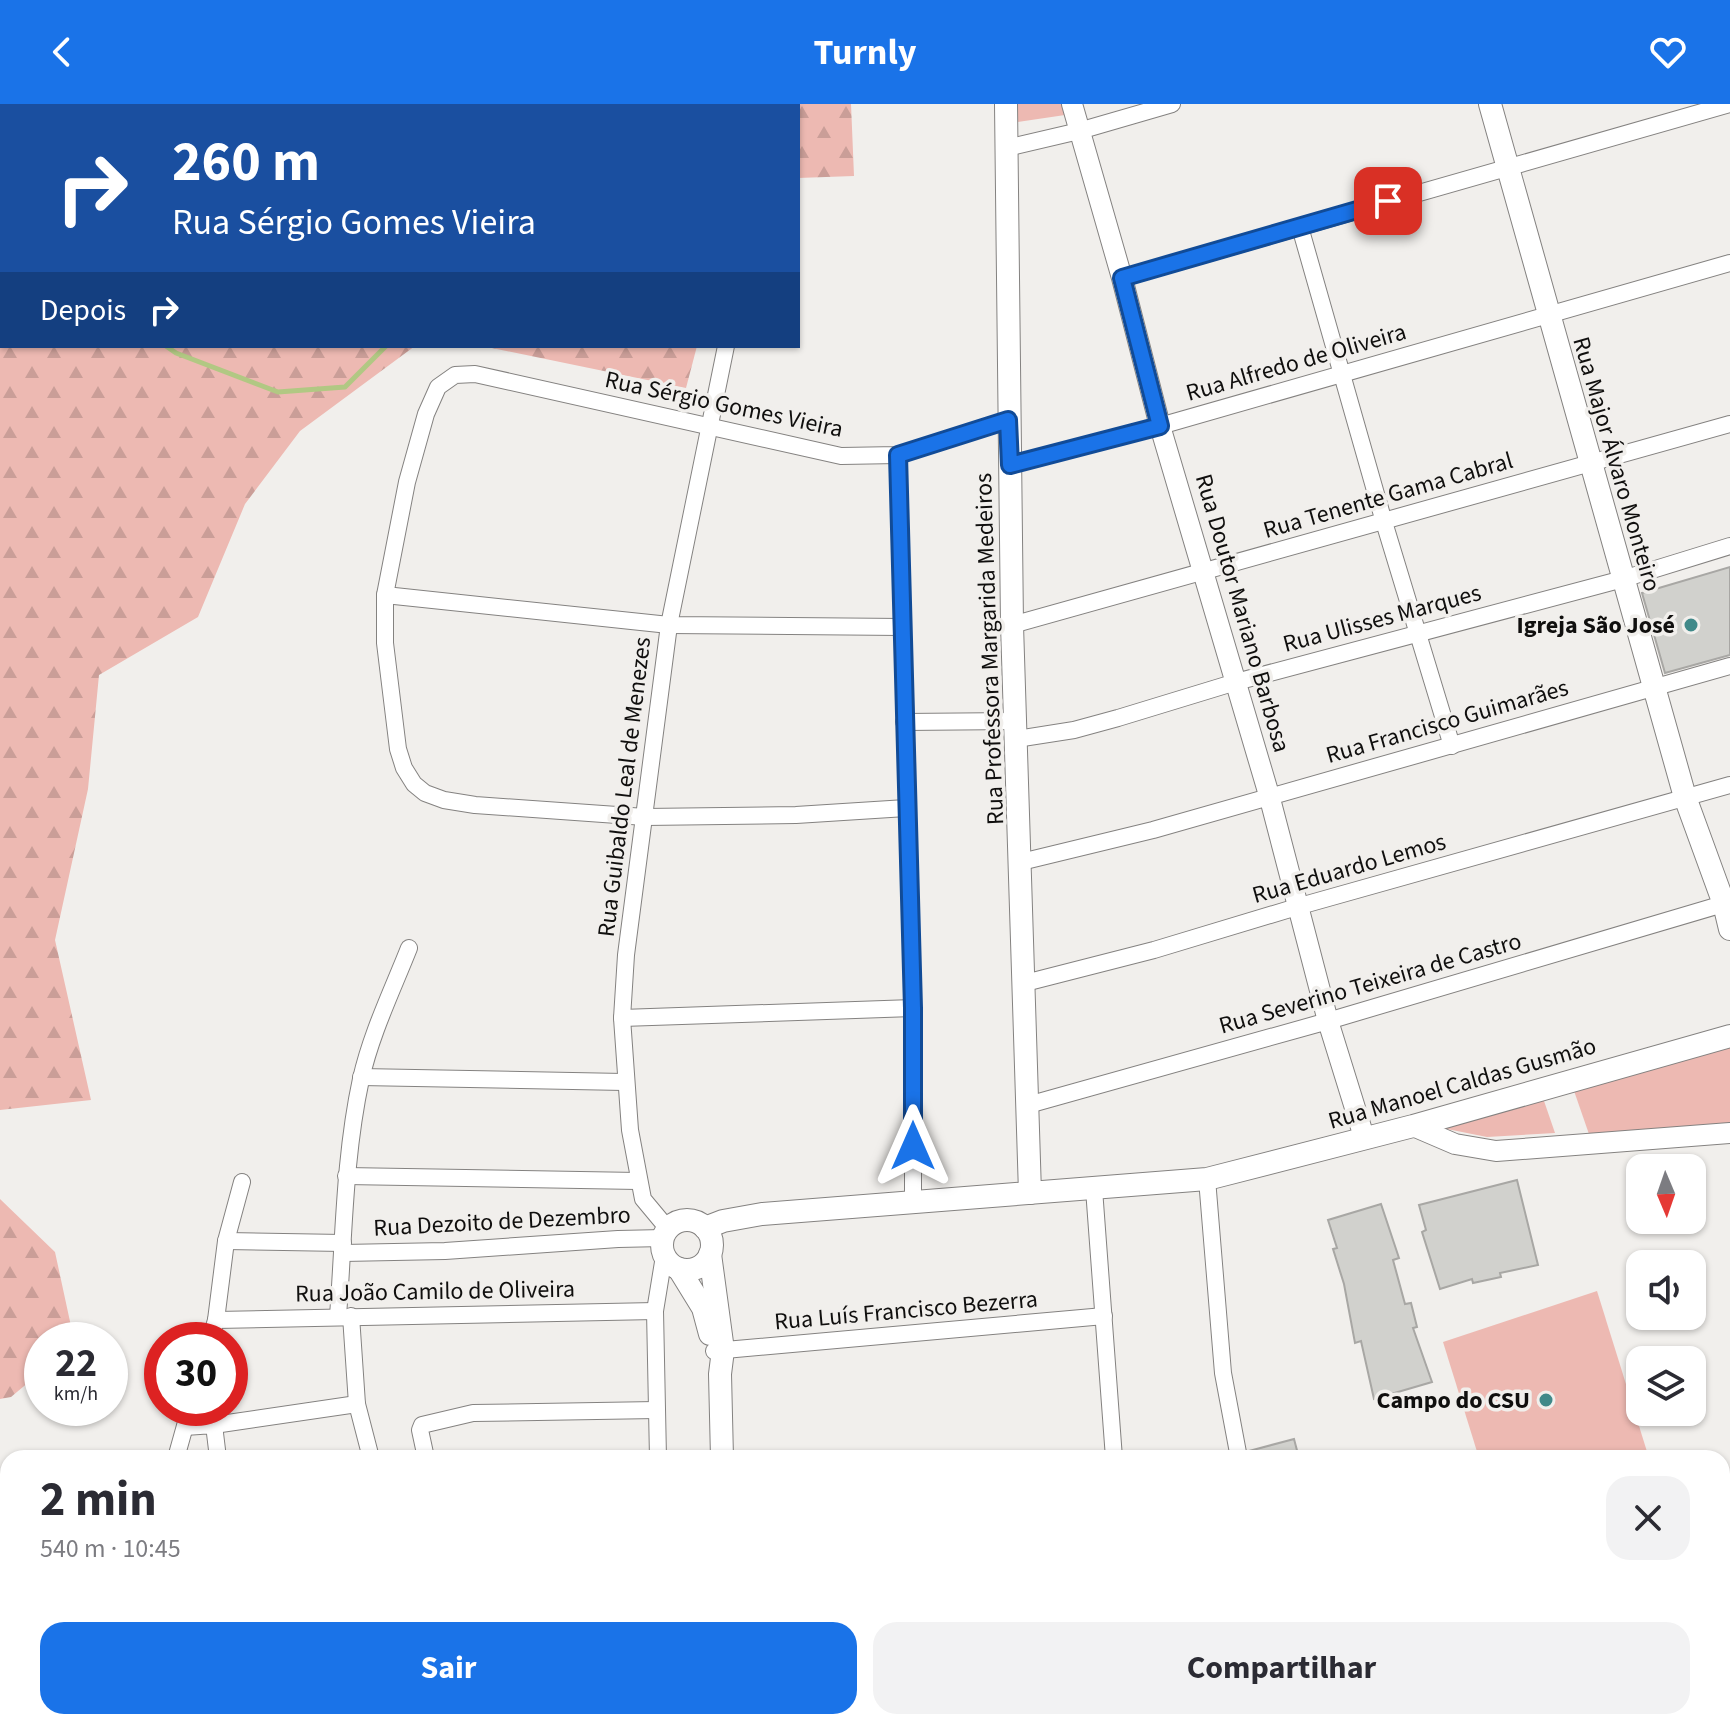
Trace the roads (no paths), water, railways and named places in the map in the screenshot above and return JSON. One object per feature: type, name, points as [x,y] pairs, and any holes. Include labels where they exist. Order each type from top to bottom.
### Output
[{"type":"main road","name":"Rua Professora Margarida Medeiros","points":[[1006,104],[1012,625],[1030,1193]]},
{"type":"main road","name":"Rua Major Álvaro Monteiro","points":[[1490,104],[1685,797],[1727,903],[1730,929]]},
{"type":"main road","name":"Rua Manoel Caldas Gusmão","points":[[705,1228],[739,1217],[1207,1179],[1413,1126],[1730,1036]]},
{"type":"main road","points":[[718,1351],[703,1308],[668,1248],[676,1223],[696,1222],[705,1228],[711,1245],[720,1374],[722,1450]]},
{"type":"main road","points":[[668,1248],[697,1268],[710,1254]]},
{"type":"street","name":"Rua Doutor Mariano Barbosa","points":[[1072,104],[1160,426],[1300,906],[1328,1021],[1364,1137]]},
{"type":"street","points":[[1006,148],[1172,104]]},
{"type":"street","points":[[1122,278],[1730,104]]},
{"type":"street","points":[[1300,227],[1452,746]]},
{"type":"street","name":"Rua Alfredo de Oliveira","points":[[1010,465],[1160,426],[1730,263]]},
{"type":"street","name":"Rua Guibaldo Leal de Menezes","points":[[668,1248],[643,1199],[638,1181],[624,1082],[622,1018],[626,955],[669,625],[726,348]]},
{"type":"street","name":"Rua Sérgio Gomes Vieira","points":[[385,595],[407,482],[426,414],[438,387],[455,375],[475,374],[815,452],[858,457],[898,455],[1008,420]]},
{"type":"street","name":"Rua Tenente Gama Cabral","points":[[1012,625],[1730,424]]},
{"type":"street","points":[[898,455],[913,1008],[913,1201]]},
{"type":"street","name":"Rua Ulisses Marques","points":[[904,722],[1015,730],[1074,730],[1236,682],[1623,579],[1730,546]]},
{"type":"street","points":[[902,627],[669,625],[385,595],[385,643],[398,749],[404,768],[414,784],[425,793],[475,805],[645,817],[796,815],[906,808]]},
{"type":"street","name":"Rua Francisco Guimarães","points":[[1021,862],[1153,830],[1730,666]]},
{"type":"street","name":"Rua Eduardo Lemos","points":[[1025,983],[1154,950],[1730,785]]},
{"type":"street","name":"Rua Severino Teixeira de Castro","points":[[1028,1105],[1328,1021],[1727,903]]},
{"type":"street","points":[[369,1450],[357,1404],[344,1316],[346,1176],[361,1077],[409,948]]},
{"type":"street","points":[[622,1018],[913,1008]]},
{"type":"street","points":[[361,1077],[624,1082]]},
{"type":"street","points":[[1413,1126],[1455,1144],[1496,1151],[1730,1133]]},
{"type":"street","points":[[346,1176],[638,1181]]},
{"type":"street","points":[[1207,1179],[1223,1373],[1237,1450]]},
{"type":"street","points":[[216,1320],[226,1241],[242,1182]]},
{"type":"street","points":[[1094,1189],[1113,1450]]},
{"type":"street","name":"Rua Dezoito de Dezembro","points":[[226,1241],[445,1251],[618,1239],[668,1248]]},
{"type":"street","points":[[658,1450],[655,1311],[668,1248]]},
{"type":"street","name":"Rua João Camilo de Oliveira","points":[[216,1320],[655,1311]]},
{"type":"street","name":"Rua Luís Francisco Bezerra","points":[[718,1351],[1104,1316]]},
{"type":"street","points":[[248,1420],[357,1404]]},
{"type":"street","points":[[423,1450],[420,1441],[422,1425],[473,1413],[656,1410]]},
{"type":"street","points":[[178,1450],[185,1427],[200,1426]]},
{"type":"street","points":[[214,1426],[217,1450]]},
{"type":"waterway","points":[[169,348],[278,392],[345,387],[384,348]]},
{"type":"place","name":"Igreja São José","points":[[1691,625]]},
{"type":"place","name":"Campo do CSU","points":[[1546,1400]]}]
